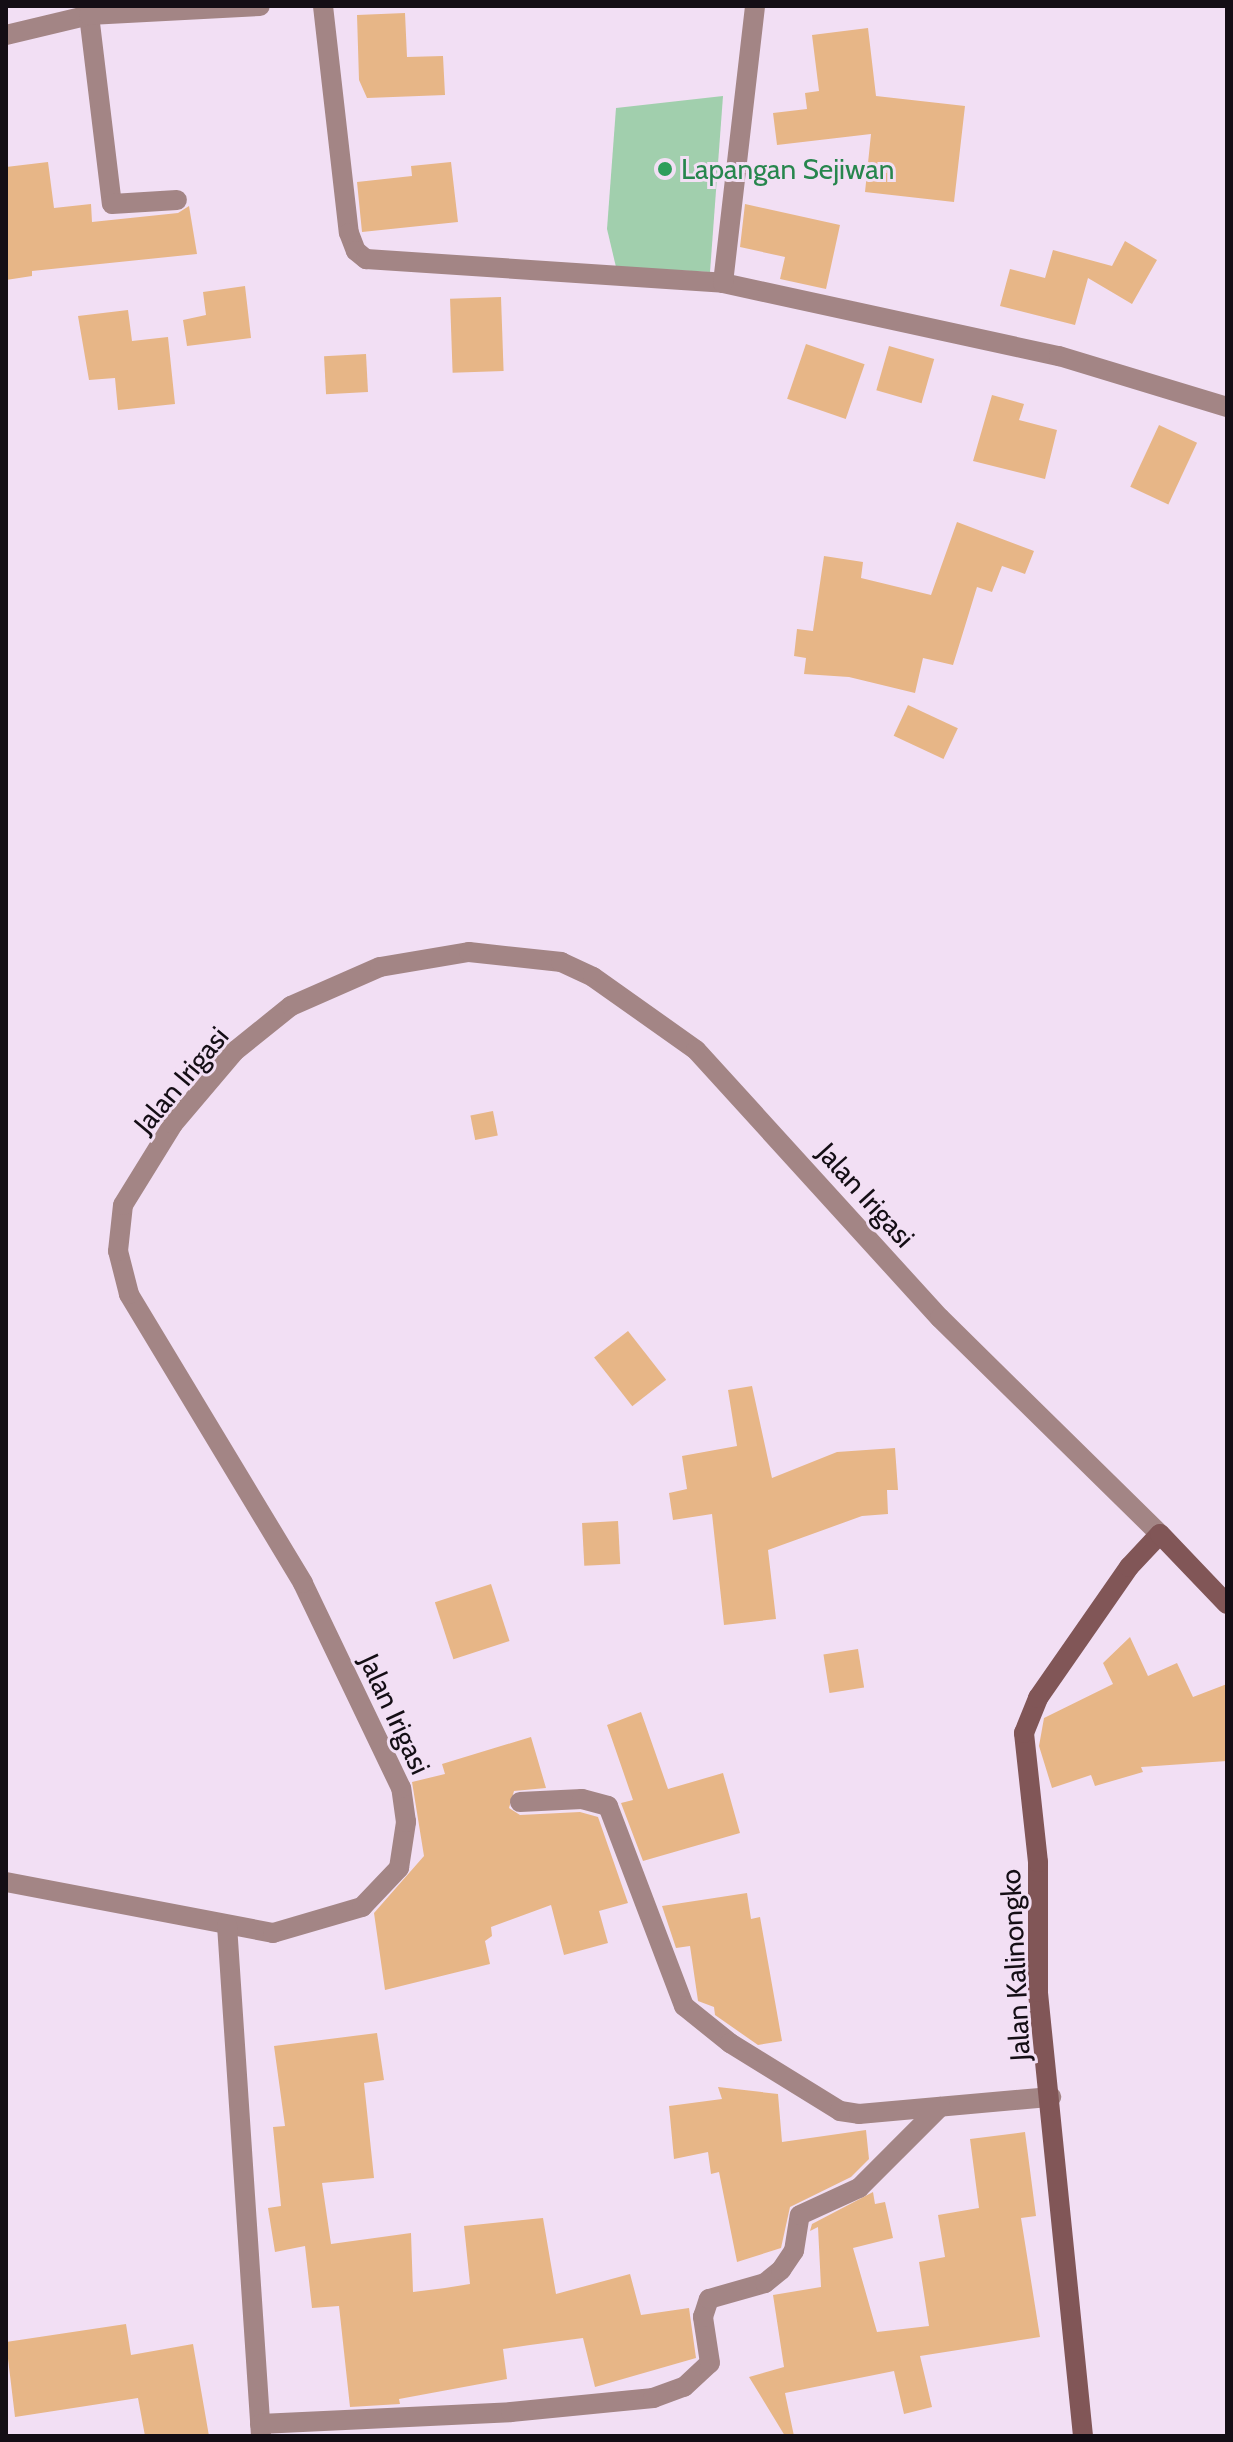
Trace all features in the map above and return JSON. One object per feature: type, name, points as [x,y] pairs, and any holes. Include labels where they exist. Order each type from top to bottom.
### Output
[{"type":"street","points":[[6,35],[89,15],[260,6]]},
{"type":"street","points":[[323,6],[349,233],[361,256],[386,264],[632,274],[723,283],[1059,356],[1227,407]]},
{"type":"street","points":[[723,283],[755,6]]},
{"type":"street","points":[[89,15],[112,204],[177,200]]},
{"type":"street","name":"Jalan Irigasi","points":[[6,1882],[227,1925],[292,1931],[362,1907],[399,1868],[406,1822],[401,1788],[303,1583],[129,1294],[118,1251],[123,1205],[173,1124],[235,1051],[291,1006],[380,967],[469,952],[561,962],[593,977],[696,1050],[940,1318],[1227,1604]]},
{"type":"street","name":"Jalan Kalinongko","points":[[1083,2436],[1038,1992],[1038,1862],[1024,1733],[1038,1698],[1129,1567],[1160,1534]]},
{"type":"street","points":[[520,1802],[582,1799],[603,1802],[611,1810],[671,1981],[684,2006],[707,2027],[849,2114],[1051,2097]]},
{"type":"street","points":[[227,1925],[261,2430],[511,2412],[653,2398],[684,2387],[710,2363],[703,2317],[709,2299],[765,2283],[781,2270],[794,2251],[800,2215],[859,2188],[940,2107]]},
{"type":"green space","name":"Lapangan Sejiwan","points":[[723,96],[710,272],[616,267],[607,229],[616,108]]},
{"type":"building","points":[[405,13],[407,57],[443,56],[445,95],[367,98],[359,80],[357,15]]},
{"type":"building","points":[[868,28],[876,96],[965,106],[954,202],[865,192],[871,134],[777,145],[773,113],[807,109],[805,93],[819,91],[812,35]]},
{"type":"building","points":[[48,162],[54,208],[91,204],[92,222],[178,213],[189,206],[197,254],[32,271],[32,276],[6,280],[6,167]]},
{"type":"building","points":[[451,162],[458,222],[362,232],[357,182],[412,176],[411,166]]},
{"type":"building","points":[[745,204],[840,225],[826,289],[780,279],[785,257],[740,247]]},
{"type":"building","points":[[1125,241],[1157,260],[1132,304],[1088,278],[1075,325],[1000,306],[1010,269],[1045,278],[1053,250],[1112,266]]},
{"type":"building","points":[[245,286],[251,338],[187,346],[183,320],[206,315],[203,292]]},
{"type":"building","points":[[501,297],[504,371],[453,373],[450,299]]},
{"type":"building","points":[[128,310],[132,341],[168,337],[175,404],[118,410],[115,378],[89,380],[78,316]]},
{"type":"building","points":[[806,344],[865,364],[846,419],[787,399]]},
{"type":"building","points":[[889,346],[934,359],[921,403],[876,390]]},
{"type":"building","points":[[366,354],[368,392],[326,394],[324,356]]},
{"type":"building","points":[[992,395],[1024,404],[1019,420],[1057,430],[1045,479],[973,461]]},
{"type":"building","points":[[1159,425],[1197,443],[1168,504],[1130,487]]},
{"type":"building","points":[[957,522],[1034,551],[1025,574],[1002,566],[992,592],[977,587],[953,665],[923,658],[915,693],[849,677],[804,674],[806,658],[794,656],[797,629],[813,631],[824,556],[863,562],[861,578],[931,595]]},
{"type":"building","points":[[908,705],[958,728],[943,759],[894,736]]},
{"type":"building","points":[[493,1111],[498,1136],[475,1140],[470,1115]]},
{"type":"building","points":[[628,1331],[666,1380],[632,1406],[594,1357]]},
{"type":"building","points":[[752,1386],[772,1478],[837,1452],[895,1448],[898,1490],[887,1490],[888,1514],[862,1516],[768,1550],[776,1619],[724,1625],[712,1514],[673,1520],[669,1493],[687,1489],[682,1456],[737,1446],[728,1390]]},
{"type":"building","points":[[618,1521],[620,1564],[584,1566],[582,1523]]},
{"type":"building","points":[[491,1584],[510,1641],[453,1659],[435,1602]]},
{"type":"building","points":[[1130,1637],[1148,1676],[1177,1663],[1193,1697],[1227,1684],[1227,1761],[1141,1767],[1143,1772],[1095,1786],[1091,1775],[1052,1788],[1039,1746],[1044,1718],[1113,1684],[1103,1663]]},
{"type":"building","points":[[858,1649],[864,1688],[830,1693],[823,1654]]},
{"type":"building","points":[[641,1712],[668,1789],[723,1773],[740,1833],[643,1861],[621,1803],[633,1800],[607,1725]]},
{"type":"building","points":[[531,1737],[546,1788],[514,1791],[509,1808],[520,1815],[580,1812],[598,1817],[628,1903],[599,1911],[608,1943],[564,1955],[551,1905],[491,1927],[492,1936],[485,1941],[490,1964],[385,1990],[374,1913],[424,1856],[412,1782],[445,1774],[442,1764]]},
{"type":"building","points":[[747,1893],[751,1919],[760,1917],[782,2041],[758,2045],[715,2015],[714,2007],[698,2001],[690,1946],[676,1948],[662,1906]]},
{"type":"building","points":[[377,2033],[384,2080],[364,2083],[374,2178],[322,2183],[331,2244],[411,2233],[413,2292],[470,2284],[464,2226],[543,2218],[556,2294],[630,2274],[641,2315],[689,2308],[696,2358],[595,2387],[583,2338],[530,2345],[503,2349],[507,2379],[399,2399],[400,2404],[350,2407],[339,2306],[312,2308],[305,2246],[275,2252],[268,2208],[281,2206],[273,2127],[285,2126],[274,2046]]},
{"type":"building","points":[[718,2087],[778,2094],[782,2142],[866,2130],[869,2159],[851,2177],[790,2207],[781,2248],[737,2262],[719,2172],[711,2174],[708,2152],[674,2159],[669,2106],[722,2099]]},
{"type":"building","points":[[1025,2132],[1036,2216],[1021,2218],[1040,2337],[920,2356],[932,2407],[904,2414],[894,2371],[785,2393],[794,2436],[785,2436],[749,2377],[784,2367],[773,2295],[821,2287],[818,2227],[810,2231],[812,2224],[873,2192],[875,2204],[885,2202],[893,2238],[853,2248],[877,2332],[929,2326],[919,2262],[945,2257],[938,2215],[979,2208],[970,2139]]},
{"type":"building","points":[[126,2324],[131,2355],[193,2344],[209,2436],[145,2436],[138,2398],[15,2417],[6,2342]]},
{"type":"place","name":"Lapangan Sejiwan","points":[[665,169]]}]
